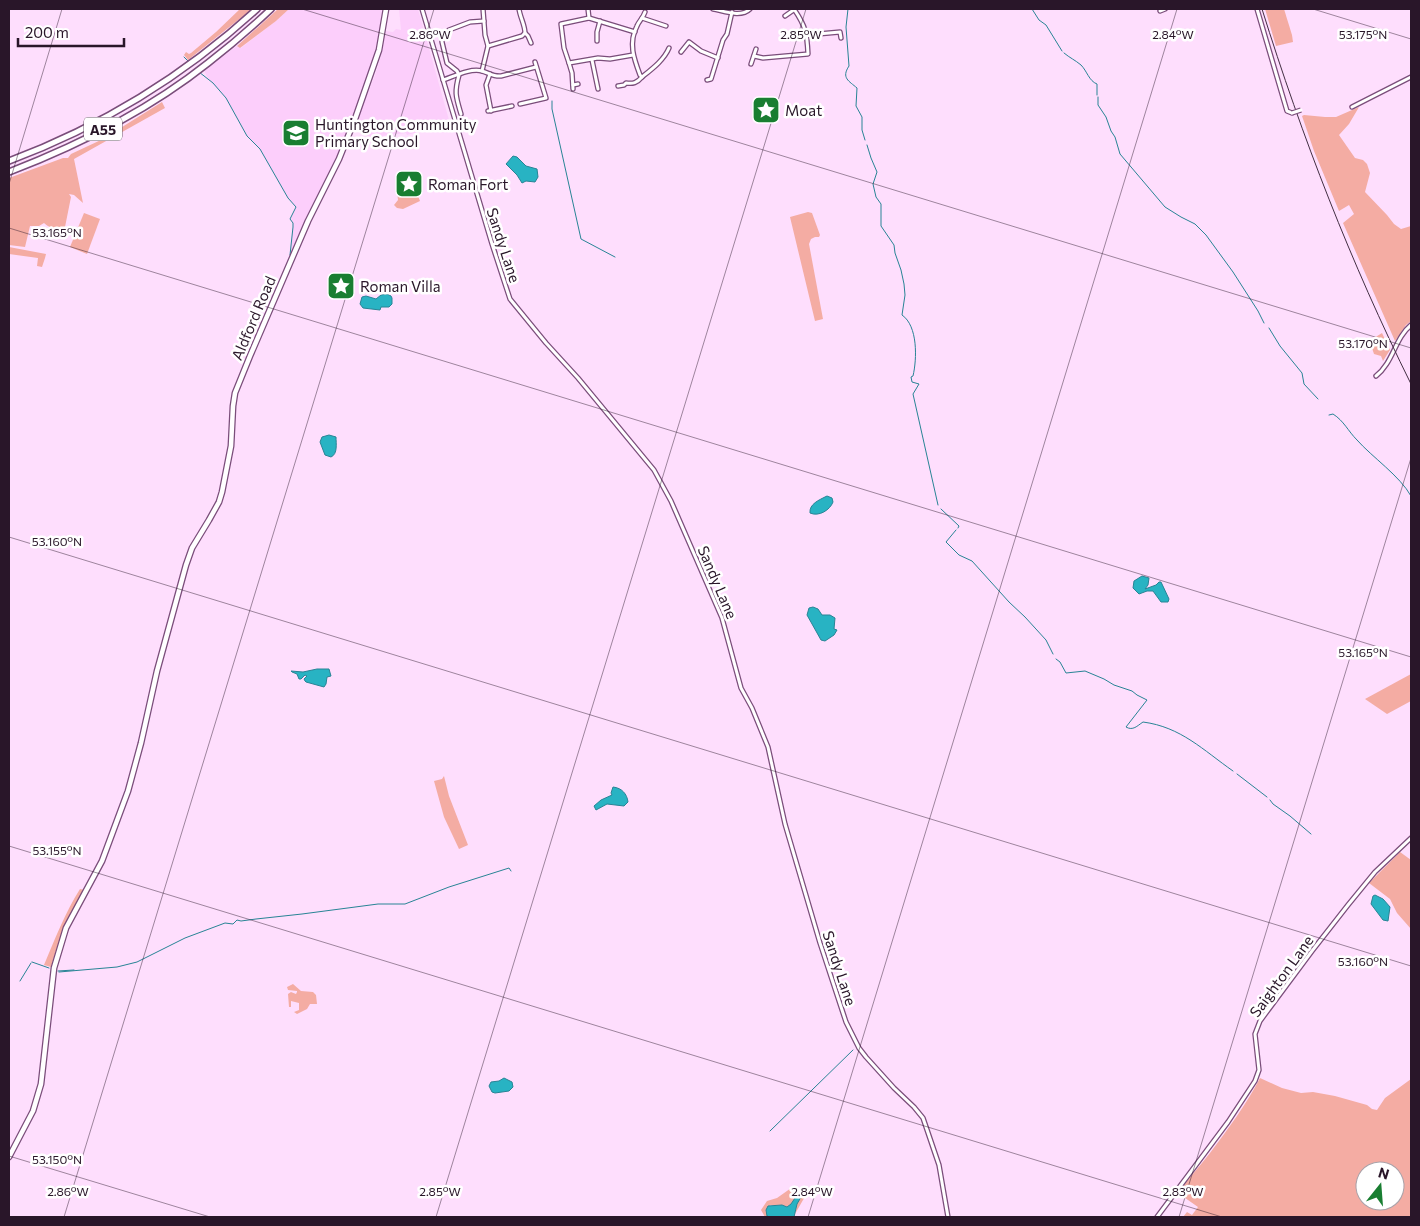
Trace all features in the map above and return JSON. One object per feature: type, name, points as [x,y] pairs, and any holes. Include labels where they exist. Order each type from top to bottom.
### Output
[{"type":"highway","name":"A55","points":[[9,161],[94,123],[126,106],[192,62],[257,9]]},
{"type":"highway","name":"A55","points":[[9,172],[92,136],[136,112],[200,70],[272,9]]},
{"type":"main road","name":"Aldford Road","points":[[9,1157],[33,1112],[41,1084],[54,968],[66,928],[102,861],[122,809],[137,758],[164,642],[192,548],[219,502],[222,492],[231,446],[235,393],[308,221],[339,159],[355,119],[379,50],[386,9]]},
{"type":"street","name":"Sandy Lane","points":[[422,9],[510,299],[654,470],[675,510],[722,618],[741,688],[752,708],[768,747],[784,824],[846,1022],[866,1058],[914,1107],[922,1118],[939,1165],[948,1217]]},
{"type":"street","points":[[482,71],[488,46],[483,9]]},
{"type":"street","points":[[519,9],[525,33],[531,43]]},
{"type":"street","points":[[588,9],[590,18]]},
{"type":"street","points":[[713,9],[740,14],[750,9]]},
{"type":"street","points":[[785,16],[794,9],[805,26],[810,59]]},
{"type":"street","points":[[1160,11],[1165,9]]},
{"type":"street","points":[[1257,9],[1287,111],[1292,113],[1301,110]]},
{"type":"street","points":[[642,77],[633,55],[632,44],[636,27],[645,12]]},
{"type":"street","points":[[711,79],[723,40],[727,34],[732,12]]},
{"type":"street","points":[[578,84],[573,87],[572,73],[559,24],[590,18],[634,32]]},
{"type":"street","points":[[642,18],[663,23]]},
{"type":"street","points":[[449,30],[470,22],[484,21]]},
{"type":"street","points":[[598,39],[600,21]]},
{"type":"street","points":[[807,35],[840,30],[841,38]]},
{"type":"street","points":[[488,46],[522,36],[525,33]]},
{"type":"street","points":[[681,52],[690,40],[701,51],[718,58]]},
{"type":"street","points":[[442,42],[447,63],[459,75]]},
{"type":"street","points":[[618,86],[637,82],[658,64],[667,54],[669,48]]},
{"type":"street","points":[[752,64],[756,49]]},
{"type":"street","points":[[754,56],[764,58],[808,54]]},
{"type":"street","points":[[569,63],[633,55]]},
{"type":"street","points":[[592,60],[598,89]]},
{"type":"street","points":[[520,104],[548,98],[535,62]]},
{"type":"street","points":[[443,80],[475,70],[496,77],[536,66]]},
{"type":"street","points":[[490,74],[486,86],[490,111],[512,106]]},
{"type":"street","points":[[459,75],[455,94],[461,114]]},
{"type":"street","points":[[1352,107],[1411,77]]},
{"type":"street","points":[[1376,376],[1382,372],[1408,327],[1411,325]]},
{"type":"street","name":"Saighton Lane","points":[[1157,1217],[1228,1122],[1255,1081],[1259,1070],[1255,1034],[1260,1021],[1312,951],[1375,872],[1411,838]]},
{"type":"shaded area","points":[[240,9],[252,9],[188,60],[184,55],[186,52],[191,53]]},
{"type":"shaded area","points":[[278,9],[289,9],[240,48],[237,46]]},
{"type":"shaded area","name":"Huntington Community Primary School","points":[[289,9],[382,9],[380,31],[373,61],[361,96],[336,161],[292,255],[290,255],[293,223],[290,219],[296,207],[288,198],[260,149],[247,136],[226,98],[207,77],[204,70],[237,46],[241,48]]},
{"type":"shaded area","points":[[399,9],[418,9],[449,120],[443,125],[407,135],[406,133],[366,138],[370,127],[356,122],[375,75],[386,31],[401,30]]},
{"type":"shaded area","points":[[1265,9],[1284,9],[1293,42],[1276,46]]},
{"type":"shaded area","points":[[162,102],[165,108],[74,159],[83,203],[74,195],[69,194],[71,197],[65,227],[54,228],[44,223],[39,226],[30,226],[25,247],[9,245],[9,178],[63,158],[68,158],[71,154],[103,139]]},
{"type":"shaded area","points":[[1359,107],[1349,124],[1339,135],[1355,158],[1363,160],[1367,164],[1370,173],[1365,192],[1394,224],[1401,229],[1411,226],[1411,321],[1395,341],[1343,223],[1354,214],[1349,205],[1339,211],[1314,151],[1302,116],[1336,117]]},
{"type":"shaded area","points":[[405,188],[410,189],[413,195],[418,196],[420,201],[403,209],[397,208],[394,205],[398,200],[397,191]]},
{"type":"shaded area","points":[[808,212],[812,213],[820,235],[811,239],[809,244],[823,319],[815,321],[790,217]]},
{"type":"shaded area","points":[[84,213],[100,219],[87,254],[70,247]]},
{"type":"shaded area","points":[[9,247],[46,254],[42,267],[37,266],[38,258],[9,254]]},
{"type":"shaded area","points":[[1382,333],[1390,350],[1383,361],[1381,356],[1374,354],[1372,348],[1368,348],[1366,343]]},
{"type":"shaded area","points":[[1411,674],[1411,701],[1387,714],[1365,699]]},
{"type":"shaded area","points":[[444,776],[449,796],[468,845],[459,849],[444,817],[434,781],[442,779]]},
{"type":"shaded area","points":[[1400,852],[1411,860],[1411,929],[1397,913],[1390,899],[1369,883]]},
{"type":"shaded area","points":[[80,889],[85,890],[66,924],[51,967],[44,965],[65,917]]},
{"type":"shaded area","points":[[293,984],[301,991],[313,992],[316,995],[317,1004],[310,1004],[307,1009],[297,1014],[294,1012],[299,1010],[299,1003],[291,1001],[291,1007],[289,1007],[288,994],[291,992],[296,994],[297,991],[288,990],[287,987]]},
{"type":"shaded area","points":[[1260,1078],[1282,1088],[1301,1093],[1313,1092],[1335,1096],[1367,1105],[1377,1110],[1385,1098],[1411,1079],[1411,1217],[1183,1217],[1187,1212],[1192,1215],[1198,1207],[1178,1193],[1243,1107]]},
{"type":"shaded area","points":[[794,1186],[807,1193],[795,1217],[794,1217],[797,1195],[787,1207],[770,1205],[768,1217],[765,1217],[761,1210],[767,1201],[777,1198]]},
{"type":"water","points":[[513,156],[517,157],[526,166],[537,169],[538,177],[535,182],[526,181],[522,183],[506,164]]},
{"type":"water","points":[[387,294],[392,298],[392,304],[389,307],[381,307],[380,310],[363,308],[360,304],[362,297],[366,296],[376,299],[381,295]]},
{"type":"water","points":[[329,435],[336,437],[336,451],[331,457],[325,455],[320,442],[322,437]]},
{"type":"water","points":[[827,496],[832,498],[833,502],[829,508],[817,514],[810,513],[813,505]]},
{"type":"water","points":[[1142,576],[1149,578],[1145,589],[1161,582],[1169,599],[1168,602],[1161,602],[1153,591],[1139,594],[1133,588],[1134,581]]},
{"type":"water","points":[[809,608],[818,609],[822,615],[830,615],[835,618],[834,629],[837,630],[834,635],[825,641],[821,640],[807,615]]},
{"type":"water","points":[[329,669],[331,676],[327,677],[324,687],[306,682],[304,679],[307,676],[305,675],[299,679],[297,674],[291,671],[303,672]]},
{"type":"water","points":[[613,787],[624,792],[628,802],[624,806],[607,804],[596,810],[594,806],[612,795]]},
{"type":"water","points":[[1375,895],[1383,899],[1390,907],[1388,921],[1383,920],[1371,904]]},
{"type":"water","points":[[504,1078],[512,1082],[513,1087],[509,1091],[492,1092],[489,1086],[491,1082]]},
{"type":"water","points":[[797,1195],[801,1197],[794,1217],[767,1216],[766,1210],[768,1206],[782,1205],[787,1207]]},
{"type":"waterway","points":[[848,9],[846,27],[849,66],[846,76],[857,88],[856,106],[862,117],[862,130],[865,140]]},
{"type":"waterway","points":[[1032,9],[1039,20],[1046,25],[1062,51]]},
{"type":"waterway","points":[[1064,53],[1081,65],[1092,81],[1097,84],[1097,95]]},
{"type":"waterway","points":[[184,57],[189,62]]},
{"type":"waterway","points":[[199,72],[213,83],[226,98],[247,136],[260,149],[288,198],[296,207],[290,219],[293,223],[290,255]]},
{"type":"waterway","points":[[1098,97],[1098,105],[1115,137],[1120,154],[1165,207],[1195,224],[1206,235],[1233,272],[1264,323]]},
{"type":"waterway","points":[[552,101],[552,109],[581,239],[615,257]]},
{"type":"waterway","points":[[867,145],[877,172],[873,184],[876,197],[881,204],[881,226],[894,245],[904,284],[905,295],[902,315],[911,327],[915,343],[914,369],[913,376],[911,377],[912,382],[919,384],[913,394],[938,505]]},
{"type":"waterway","points":[[1269,328],[1280,346],[1302,373],[1304,384],[1318,399]]},
{"type":"waterway","points":[[1329,415],[1333,414],[1340,420],[1354,437],[1400,481],[1411,496]]},
{"type":"waterway","points":[[941,509],[959,526],[958,528]]},
{"type":"waterway","points":[[956,530],[946,542],[959,555],[972,561],[1046,640],[1053,654]]},
{"type":"waterway","points":[[1056,659],[1060,662],[1066,673],[1085,671],[1114,685],[1132,691],[1147,700],[1126,727],[1133,728],[1143,722],[1169,729],[1191,740],[1233,771]]},
{"type":"waterway","points":[[1237,774],[1267,797]]},
{"type":"waterway","points":[[1270,800],[1311,834]]},
{"type":"waterway","points":[[59,972],[117,967],[137,962],[185,938],[225,923],[233,924],[237,920],[378,904],[405,904],[449,887],[509,868],[511,871]]},
{"type":"waterway","points":[[32,962],[49,968]]},
{"type":"waterway","points":[[20,981],[31,963]]},
{"type":"waterway","points":[[58,971],[74,970]]},
{"type":"waterway","points":[[770,1131],[853,1050]]},
{"type":"railway","points":[[1262,9],[1277,57],[1329,199],[1368,292],[1411,384]]},
{"type":"place","name":"Moat","points":[[766,110]]},
{"type":"place","name":"Huntington Community Primary School","points":[[296,133]]},
{"type":"place","name":"Roman Fort","points":[[409,184]]},
{"type":"place","name":"Roman Villa","points":[[341,286]]}]
